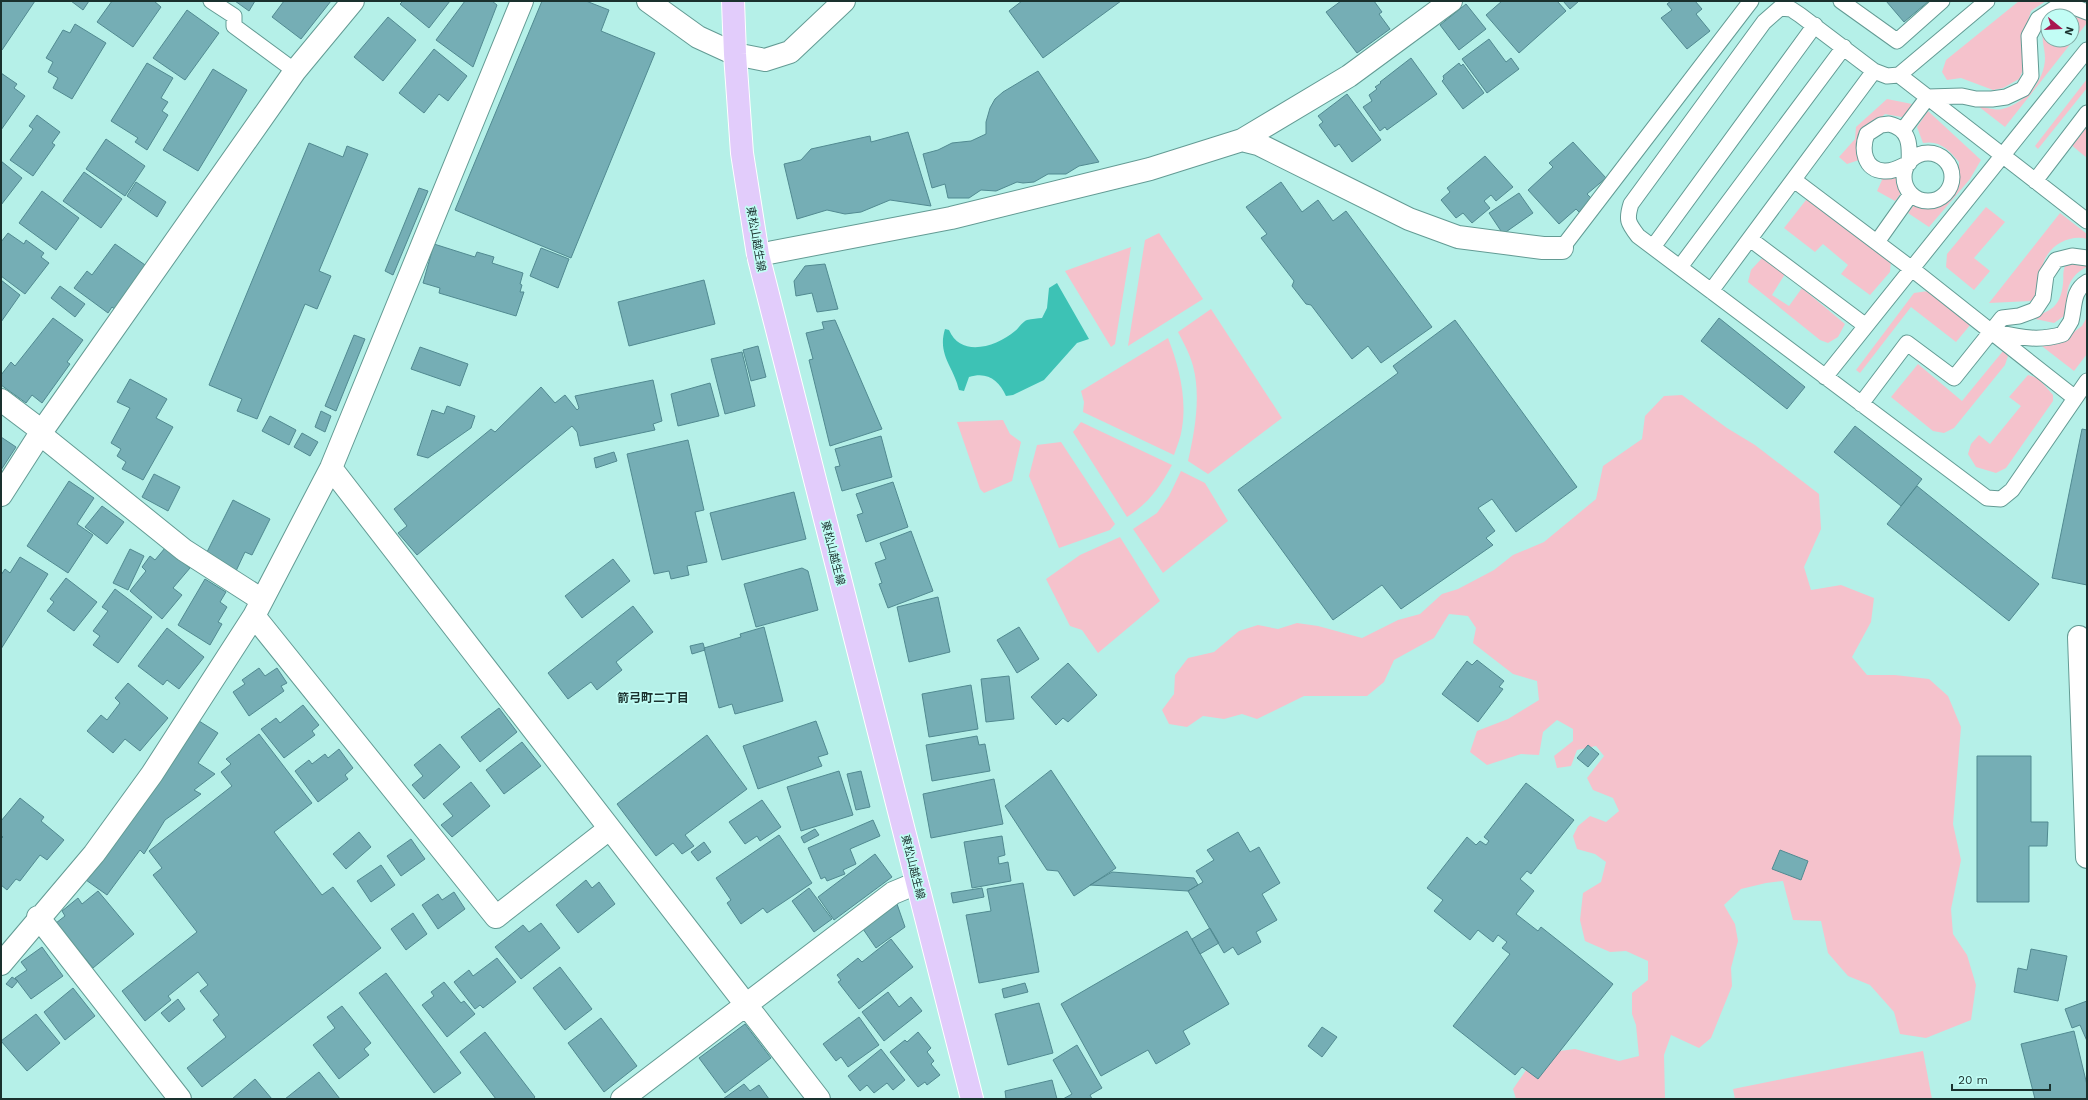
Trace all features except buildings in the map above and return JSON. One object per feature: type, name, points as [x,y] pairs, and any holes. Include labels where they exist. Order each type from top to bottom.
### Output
[{"type":"main road","name":"東松山越生線","points":[[733,1],[742,153],[758,255],[972,1099]]},
{"type":"street","points":[[1,495],[41,432],[295,71],[354,1]]},
{"type":"street","points":[[1,964],[38,917],[94,854],[152,774],[258,608],[331,468],[522,1]]},
{"type":"street","points":[[648,1],[698,36],[735,54],[765,60],[790,52],[844,1]]},
{"type":"street","points":[[758,255],[951,218],[1150,169],[1242,140],[1349,76],[1451,1]]},
{"type":"street","points":[[1242,140],[1258,144],[1409,219],[1458,237],[1543,248],[1562,248]]},
{"type":"street","points":[[1,400],[184,550],[258,608],[496,917],[610,829]]},
{"type":"street","points":[[331,468],[819,1099]]},
{"type":"street","points":[[2079,637],[2087,857]]},
{"type":"street","points":[[622,1099],[893,893],[917,883]]},
{"type":"street","points":[[38,917],[180,1099]]},
{"type":"lane","points":[[211,1],[234,16],[234,26],[295,71]]},
{"type":"lane","points":[[1562,248],[1751,1]]},
{"type":"lane","points":[[1841,1],[1897,41],[1942,1]]},
{"type":"lane","points":[[1986,1],[1899,75],[1887,76],[1874,71],[1815,25],[1791,9],[1780,8],[1772,14],[1631,204],[1628,214],[1629,224],[1638,236],[1988,498],[2001,499],[2012,490],[2087,380]]},
{"type":"lane","points":[[1928,97],[1962,96],[1976,99],[1992,99],[2006,97],[2023,89],[2031,76],[2029,36],[2038,19],[2055,8],[2074,7],[2087,12]]},
{"type":"lane","points":[[1653,247],[1815,25]]},
{"type":"lane","points":[[1680,267],[1844,47]]},
{"type":"lane","points":[[1825,377],[2087,50]]},
{"type":"lane","points":[[1711,291],[1874,71]]},
{"type":"lane","points":[[1899,75],[2087,221]]},
{"type":"lane","points":[[1903,130],[1928,97]]},
{"type":"lane","points":[[2035,181],[2087,113]]},
{"type":"lane","points":[[1909,163],[1893,170],[1885,171],[1877,169],[1870,164],[1863,150],[1867,134],[1873,129],[1889,124],[1903,130],[1910,145],[1909,163],[1905,179],[1911,194],[1926,201],[1942,197],[1948,191],[1952,183],[1950,167],[1938,155],[1923,154],[1915,157],[1909,163]]},
{"type":"lane","points":[[1794,180],[1912,269],[2075,398]]},
{"type":"lane","points":[[1877,242],[1911,194]]},
{"type":"lane","points":[[1750,239],[1866,326]]},
{"type":"lane","points":[[1861,404],[1907,343],[1954,378],[2002,318],[2019,316],[2035,310],[2043,298],[2046,275],[2056,260],[2072,256],[2087,258]]},
{"type":"lane","points":[[1991,331],[2027,338],[2048,339],[2063,334],[2071,321],[2073,304],[2080,286],[2087,282]]},
{"type":"shaded area","points":[[2019,1],[2046,1],[2031,11],[2021,44],[2026,64],[2019,79],[2003,88],[1993,90],[1961,78],[1947,80],[1942,72],[1946,60]]},
{"type":"shaded area","points":[[2080,17],[2087,20],[2087,23],[2080,32]]},
{"type":"shaded area","points":[[2044,48],[2067,48],[2005,127],[1978,106],[2002,109],[2025,97],[2032,90],[2041,75],[2044,67]]},
{"type":"shaded area","points":[[2087,79],[2087,88],[2038,149],[2035,146]]},
{"type":"shaded area","points":[[1887,99],[1912,104],[1907,118],[1885,114],[1871,127],[1863,148],[1876,169],[1899,176],[1906,187],[1895,201],[1877,191],[1882,180],[1859,160],[1847,164],[1839,157],[1855,139],[1856,127]]},
{"type":"shaded area","points":[[1928,111],[1981,160],[1970,179],[1929,227],[1908,213],[1917,201],[1937,205],[1958,182],[1959,162],[1944,147],[1929,142],[1923,143],[1917,127]]},
{"type":"shaded area","points":[[2087,121],[2087,158],[2070,144]]},
{"type":"shaded area","points":[[1806,200],[1820,204],[1891,261],[1890,272],[1870,295],[1841,274],[1848,265],[1823,244],[1815,252],[1784,228]]},
{"type":"shaded area","points":[[1986,207],[2005,222],[1974,258],[1990,271],[1974,290],[1946,267],[1947,254]]},
{"type":"shaded area","points":[[2060,213],[2087,234],[2087,239],[2076,238],[2065,240],[2051,250],[2045,258],[2041,273],[2040,294],[2031,301],[1989,303]]},
{"type":"shaded area","points":[[1159,233],[1203,299],[1128,346],[1145,240]]},
{"type":"shaded area","points":[[1131,247],[1115,344],[1111,347],[1065,271]]},
{"type":"shaded area","points":[[1763,257],[1785,274],[1772,295],[1789,306],[1802,288],[1845,324],[1838,337],[1828,343],[1820,340],[1748,282],[1751,270]]},
{"type":"shaded area","points":[[2087,259],[2087,267],[2076,274],[2069,285],[2067,295],[2067,314],[2054,323],[2031,318],[2044,313],[2057,303],[2062,292],[2066,263]]},
{"type":"shaded area","points":[[1928,291],[1971,324],[1956,342],[1911,307],[1860,373],[1856,370],[1914,293]]},
{"type":"shaded area","points":[[1211,309],[1282,418],[1208,474],[1188,461],[1195,425],[1197,389],[1192,362],[1178,332]]},
{"type":"shaded area","points":[[2087,317],[2087,354],[2074,371],[2034,340],[2063,340],[2082,326]]},
{"type":"shaded area","points":[[1168,338],[1179,371],[1183,394],[1183,417],[1181,431],[1174,455],[1083,412],[1084,402],[1081,391]]},
{"type":"shaded area","points":[[2003,351],[2008,356],[2005,365],[1954,428],[1944,433],[1933,431],[1891,397],[1918,364],[1962,401]]},
{"type":"shaded area","points":[[2028,375],[2038,378],[2053,395],[2053,401],[2006,468],[1996,473],[1976,467],[1968,454],[1971,444],[1979,435],[1990,444],[2021,406],[2009,397]]},
{"type":"shaded area","points":[[1682,395],[1727,428],[1755,445],[1819,494],[1821,529],[1804,567],[1811,590],[1841,585],[1874,598],[1871,622],[1852,657],[1867,675],[1895,675],[1929,679],[1948,696],[1961,727],[1953,824],[1961,860],[1951,909],[1953,934],[1967,955],[1976,985],[1971,1020],[1926,1038],[1900,1034],[1894,1012],[1870,985],[1848,976],[1828,953],[1821,921],[1793,920],[1783,881],[1766,883],[1741,889],[1724,905],[1735,924],[1738,941],[1731,968],[1732,986],[1711,1038],[1699,1048],[1671,1035],[1664,1055],[1665,1099],[1516,1099],[1513,1089],[1531,1063],[1544,1053],[1575,1049],[1619,1061],[1639,1056],[1636,1025],[1632,1014],[1632,993],[1648,980],[1648,961],[1626,951],[1610,952],[1585,941],[1580,920],[1583,893],[1601,882],[1606,862],[1595,854],[1577,849],[1573,836],[1578,826],[1590,816],[1606,822],[1619,811],[1613,798],[1593,790],[1587,778],[1604,756],[1596,746],[1577,750],[1571,766],[1557,768],[1554,756],[1573,741],[1573,729],[1557,720],[1543,732],[1539,755],[1521,754],[1487,765],[1470,752],[1477,731],[1508,719],[1539,700],[1537,681],[1513,674],[1473,643],[1476,628],[1468,616],[1449,614],[1434,638],[1394,660],[1384,682],[1367,696],[1304,696],[1257,719],[1242,714],[1224,719],[1203,716],[1187,727],[1169,724],[1162,710],[1174,694],[1175,675],[1188,658],[1214,652],[1239,631],[1258,625],[1278,629],[1297,623],[1318,626],[1362,638],[1398,620],[1420,614],[1442,594],[1458,589],[1494,570],[1513,555],[1544,542],[1596,499],[1603,466],[1642,439],[1645,416],[1664,396]]},
{"type":"shaded area","points":[[1003,420],[1010,434],[1021,442],[1012,481],[984,493],[980,489],[957,422]]},
{"type":"shaded area","points":[[1081,422],[1172,465],[1163,481],[1148,500],[1127,517],[1073,432]]},
{"type":"shaded area","points":[[1061,442],[1115,524],[1110,530],[1059,548],[1029,476],[1037,445]]},
{"type":"shaded area","points":[[1181,471],[1205,483],[1228,521],[1163,573],[1133,529],[1157,513],[1169,496]]},
{"type":"shaded area","points":[[1120,537],[1160,601],[1098,653],[1082,630],[1070,626],[1046,579],[1080,555]]},
{"type":"shaded area","points":[[1923,1051],[1932,1099],[1735,1099],[1733,1089]]},
{"type":"water","points":[[1057,283],[1089,339],[1077,343],[1044,380],[1013,395],[1006,396],[996,381],[987,376],[981,375],[969,377],[964,391],[959,390],[957,382],[947,361],[943,346],[945,329],[949,330],[955,339],[970,347],[979,347],[998,342],[1015,331],[1025,321],[1042,318],[1047,308],[1049,288]]},
{"type":"district","name":"箭弓町二丁目","points":[[653,698]]}]
